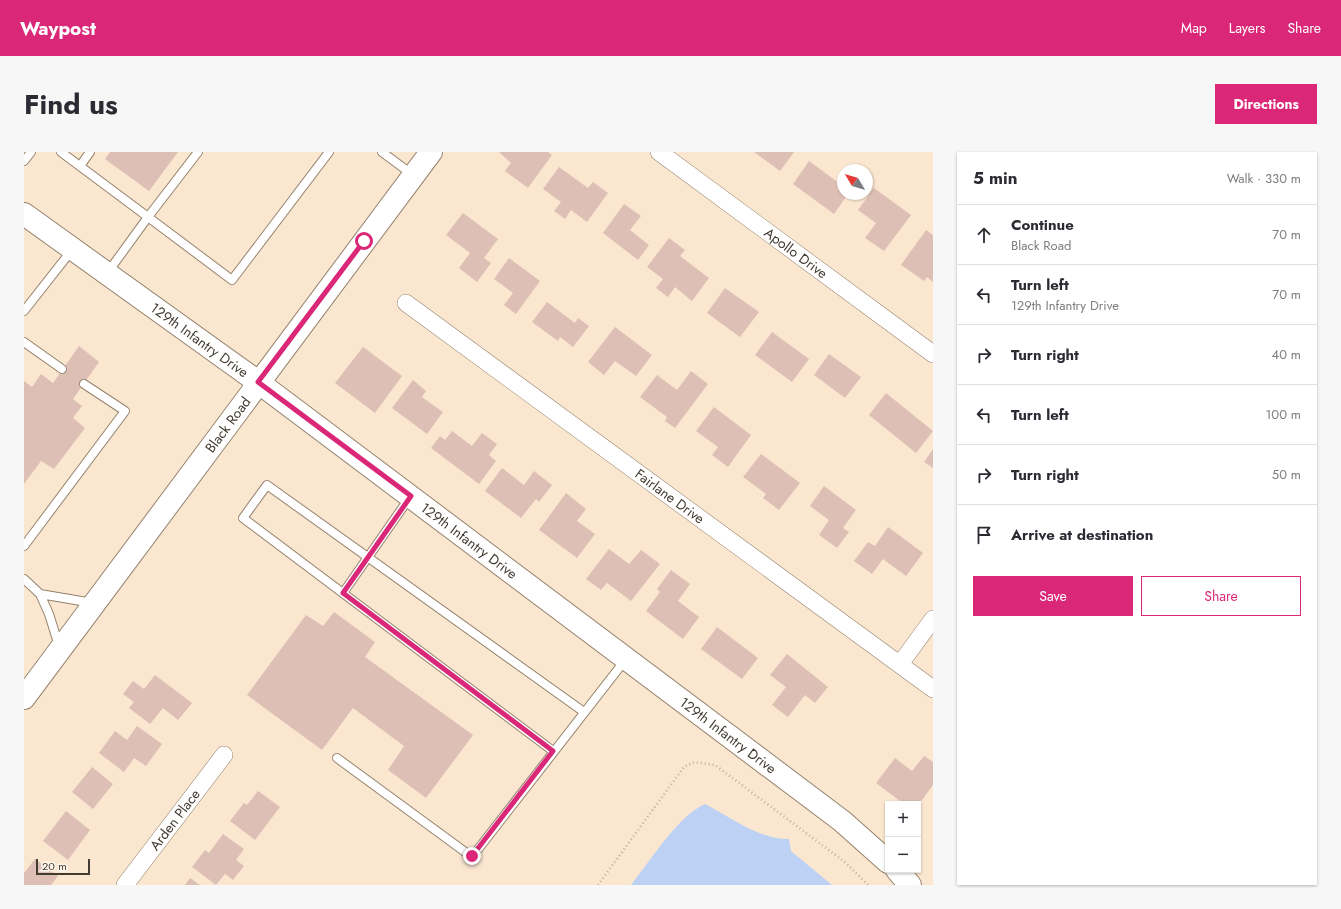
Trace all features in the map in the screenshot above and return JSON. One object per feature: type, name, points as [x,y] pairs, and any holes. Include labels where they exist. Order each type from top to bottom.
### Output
[{"type":"street","name":"Black Road","points":[[24,698],[258,382],[431,152]]},
{"type":"street","name":"Apollo Drive","points":[[659,152],[933,354]]},
{"type":"street","name":"129th Infantry Drive","points":[[24,214],[258,382],[411,496],[842,820],[885,859]]},
{"type":"street","name":"Fairlane Drive","points":[[406,304],[933,689]]},
{"type":"street","points":[[900,664],[933,619]]},
{"type":"street","name":"Arden Place","points":[[125,885],[224,756]]},
{"type":"street","points":[[900,873],[910,885]]},
{"type":"lane","points":[[24,161],[30,152]]},
{"type":"lane","points":[[61,152],[232,280],[329,152]]},
{"type":"lane","points":[[80,166],[90,152]]},
{"type":"lane","points":[[106,274],[148,216],[198,152]]},
{"type":"lane","points":[[382,152],[413,175]]},
{"type":"lane","points":[[24,310],[72,249]]},
{"type":"lane","points":[[24,342],[62,369]]},
{"type":"lane","points":[[24,546],[125,412],[84,384]]},
{"type":"lane","points":[[553,751],[243,518],[268,485],[584,712]]},
{"type":"lane","points":[[343,593],[411,496]]},
{"type":"lane","points":[[24,579],[40,594],[49,614],[60,650]]},
{"type":"lane","points":[[40,594],[94,604]]},
{"type":"lane","points":[[337,758],[472,856],[626,658]]},
{"type":"path","points":[[598,885],[684,767],[694,762],[715,765],[846,863],[868,885]]},
{"type":"water","points":[[705,804],[756,832],[767,836],[789,839],[791,851],[832,885],[631,885],[665,840],[685,818]]},
{"type":"building","points":[[110,152],[178,152],[149,191],[105,159]]},
{"type":"building","points":[[499,152],[548,152],[552,155],[528,188],[505,171],[511,163]]},
{"type":"building","points":[[754,152],[794,152],[780,171]]},
{"type":"building","points":[[809,161],[837,182],[837,200],[844,200],[834,214],[793,184]]},
{"type":"building","points":[[559,167],[588,188],[593,182],[608,193],[587,222],[571,210],[565,219],[554,211],[561,202],[543,189]]},
{"type":"building","points":[[874,188],[911,215],[884,251],[865,238],[876,223],[858,210],[865,200],[873,200]]},
{"type":"building","points":[[624,204],[641,216],[630,230],[649,245],[638,260],[603,233]]},
{"type":"building","points":[[463,213],[498,239],[484,258],[491,263],[477,282],[459,268],[470,253],[446,235]]},
{"type":"building","points":[[926,230],[933,235],[933,282],[927,277],[924,281],[901,265]]},
{"type":"building","points":[[669,238],[685,250],[680,256],[709,278],[692,301],[675,287],[668,297],[656,288],[663,279],[647,267]]},
{"type":"building","points":[[509,258],[540,281],[516,314],[504,305],[513,293],[494,279]]},
{"type":"building","points":[[725,288],[759,312],[740,337],[707,313]]},
{"type":"building","points":[[547,302],[575,323],[578,318],[589,326],[573,347],[560,337],[558,341],[532,322]]},
{"type":"building","points":[[615,327],[652,355],[636,376],[615,361],[604,375],[588,362]]},
{"type":"building","points":[[772,332],[809,359],[792,382],[755,355]]},
{"type":"building","points":[[79,346],[99,362],[73,399],[82,406],[73,418],[85,428],[54,469],[41,461],[24,484],[24,381],[32,387],[41,374],[53,383]]},
{"type":"building","points":[[363,347],[402,376],[375,413],[335,383]]},
{"type":"building","points":[[829,354],[861,377],[845,398],[814,375]]},
{"type":"building","points":[[691,371],[708,384],[675,428],[665,421],[667,417],[640,397],[657,375],[677,390]]},
{"type":"building","points":[[413,380],[426,391],[422,397],[443,412],[427,434],[392,408]]},
{"type":"building","points":[[886,393],[933,431],[916,453],[869,415]]},
{"type":"building","points":[[714,407],[751,435],[728,467],[712,455],[718,447],[696,431]]},
{"type":"building","points":[[452,431],[472,446],[482,433],[497,444],[489,455],[496,461],[479,484],[431,448],[440,436],[445,440]]},
{"type":"building","points":[[933,449],[933,468],[924,462]]},
{"type":"building","points":[[761,454],[800,483],[779,510],[763,498],[766,494],[743,477]]},
{"type":"building","points":[[502,468],[524,485],[534,471],[552,485],[539,502],[536,499],[521,518],[485,491]]},
{"type":"building","points":[[824,486],[856,510],[843,528],[849,532],[837,548],[819,535],[829,520],[810,506]]},
{"type":"building","points":[[566,493],[586,509],[577,521],[595,534],[577,558],[539,530]]},
{"type":"building","points":[[888,527],[923,553],[906,576],[883,559],[872,574],[854,561],[868,542],[875,546]]},
{"type":"building","points":[[609,549],[629,564],[641,550],[660,564],[631,601],[607,583],[601,590],[586,579]]},
{"type":"building","points":[[671,570],[690,584],[678,601],[699,617],[683,639],[646,611],[660,592],[657,589]]},
{"type":"building","points":[[334,612],[375,642],[365,657],[473,735],[426,798],[388,770],[404,746],[353,708],[322,750],[247,695],[306,615],[323,626]]},
{"type":"building","points":[[717,627],[758,658],[742,679],[701,649]]},
{"type":"building","points":[[787,654],[828,687],[815,703],[805,695],[788,717],[772,705],[786,687],[770,675]]},
{"type":"building","points":[[155,675],[192,703],[178,720],[163,708],[150,724],[129,708],[134,702],[123,694],[133,681],[144,689]]},
{"type":"building","points":[[137,726],[162,744],[146,766],[134,758],[124,772],[99,753],[115,731],[127,740]]},
{"type":"building","points":[[924,756],[933,762],[933,785],[921,801],[900,801],[876,783],[895,758],[912,771]]},
{"type":"building","points":[[92,767],[113,784],[93,809],[72,792]]},
{"type":"building","points":[[258,791],[280,807],[255,840],[230,821],[244,803],[247,805]]},
{"type":"building","points":[[66,811],[90,830],[68,860],[43,841]]},
{"type":"building","points":[[223,834],[244,849],[236,860],[244,866],[233,880],[225,874],[216,885],[192,867],[205,850],[209,853]]},
{"type":"building","points":[[35,859],[58,876],[51,885],[24,885],[24,873]]},
{"type":"building","points":[[190,878],[200,885],[185,885]]},
{"type":"route","points":[[364,241],[258,382],[411,496],[343,593],[553,751],[472,856]]}]
